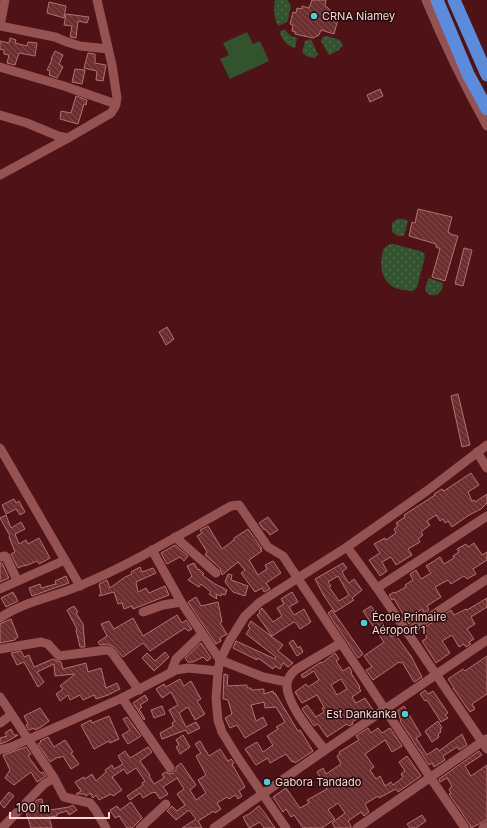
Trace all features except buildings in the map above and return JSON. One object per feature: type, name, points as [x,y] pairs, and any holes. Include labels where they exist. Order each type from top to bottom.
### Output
[{"type":"highway","points":[[437,0],[468,74],[487,109]]},
{"type":"highway","points":[[454,0],[487,75]]},
{"type":"street","points":[[5,0],[0,26],[55,37],[80,46],[108,49]]},
{"type":"street","points":[[0,175],[111,113],[116,104],[117,98],[97,0]]},
{"type":"street","points":[[426,0],[467,91],[487,126]]},
{"type":"street","points":[[0,67],[64,86],[116,104]]},
{"type":"street","points":[[0,115],[27,123],[58,136],[68,138]]},
{"type":"street","points":[[286,828],[262,795],[222,732],[218,720],[216,703],[220,660],[240,624],[260,602],[347,547],[428,490],[487,445]]},
{"type":"street","points":[[1,451],[80,586]]},
{"type":"street","points":[[476,452],[487,468]]},
{"type":"street","points":[[0,618],[22,606],[80,586],[152,550],[233,505],[239,505],[268,547],[283,556],[299,578],[465,828]]},
{"type":"street","points":[[377,588],[487,516]]},
{"type":"street","points":[[175,537],[216,573]]},
{"type":"street","points":[[347,547],[485,743],[430,777],[357,828]]},
{"type":"street","points":[[152,550],[181,602],[220,660],[263,678],[287,682]]},
{"type":"street","points":[[0,557],[6,557],[17,580]]},
{"type":"street","points":[[0,589],[17,580],[65,560]]},
{"type":"street","points":[[407,632],[487,579]]},
{"type":"street","points":[[143,612],[163,605],[181,602]]},
{"type":"street","points":[[171,672],[176,659],[202,634]]},
{"type":"street","points":[[214,828],[325,750],[487,640]]},
{"type":"street","points":[[0,650],[41,642],[48,644],[59,656],[106,650],[113,654],[139,690]]},
{"type":"street","points":[[325,750],[291,704],[287,682],[290,675],[295,670],[341,643]]},
{"type":"street","points":[[0,750],[11,747],[122,698],[171,672],[188,668],[218,671]]},
{"type":"street","points":[[0,697],[54,778],[64,797],[92,805],[106,828]]},
{"type":"street","points":[[122,698],[170,768]]},
{"type":"street","points":[[0,723],[11,715]]},
{"type":"street","points":[[2,828],[44,784],[54,778]]},
{"type":"street","points":[[140,828],[166,804]]},
{"type":"street","points":[[483,828],[487,826]]},
{"type":"green space","points":[[275,0],[287,0],[291,5],[288,21],[279,26],[274,14]]},
{"type":"green space","points":[[284,29],[291,36],[297,38],[295,48],[287,44],[282,38],[280,32]]},
{"type":"green space","points":[[247,32],[253,44],[260,41],[269,61],[230,79],[220,59],[229,55],[223,43]]},
{"type":"green space","points":[[327,36],[340,40],[343,45],[339,50],[329,55],[321,41],[323,37]]},
{"type":"green space","points":[[311,39],[318,55],[314,58],[306,56],[302,52],[305,41]]},
{"type":"green space","points":[[397,219],[404,219],[408,221],[404,236],[398,236],[392,232],[392,223]]},
{"type":"green space","points":[[390,244],[424,253],[425,257],[417,287],[413,291],[393,287],[383,275],[381,264],[382,253],[384,248]]},
{"type":"green space","points":[[429,278],[443,283],[442,289],[435,295],[431,295],[426,290],[426,285]]},
{"type":"place","name":"CRNA Niamey","points":[[314,16]]},
{"type":"place","name":"École Primaire Aéroport 1","points":[[364,623]]},
{"type":"place","name":"Est Dankanka","points":[[405,714]]},
{"type":"place","name":"Gabora Tandado","points":[[267,782]]}]
